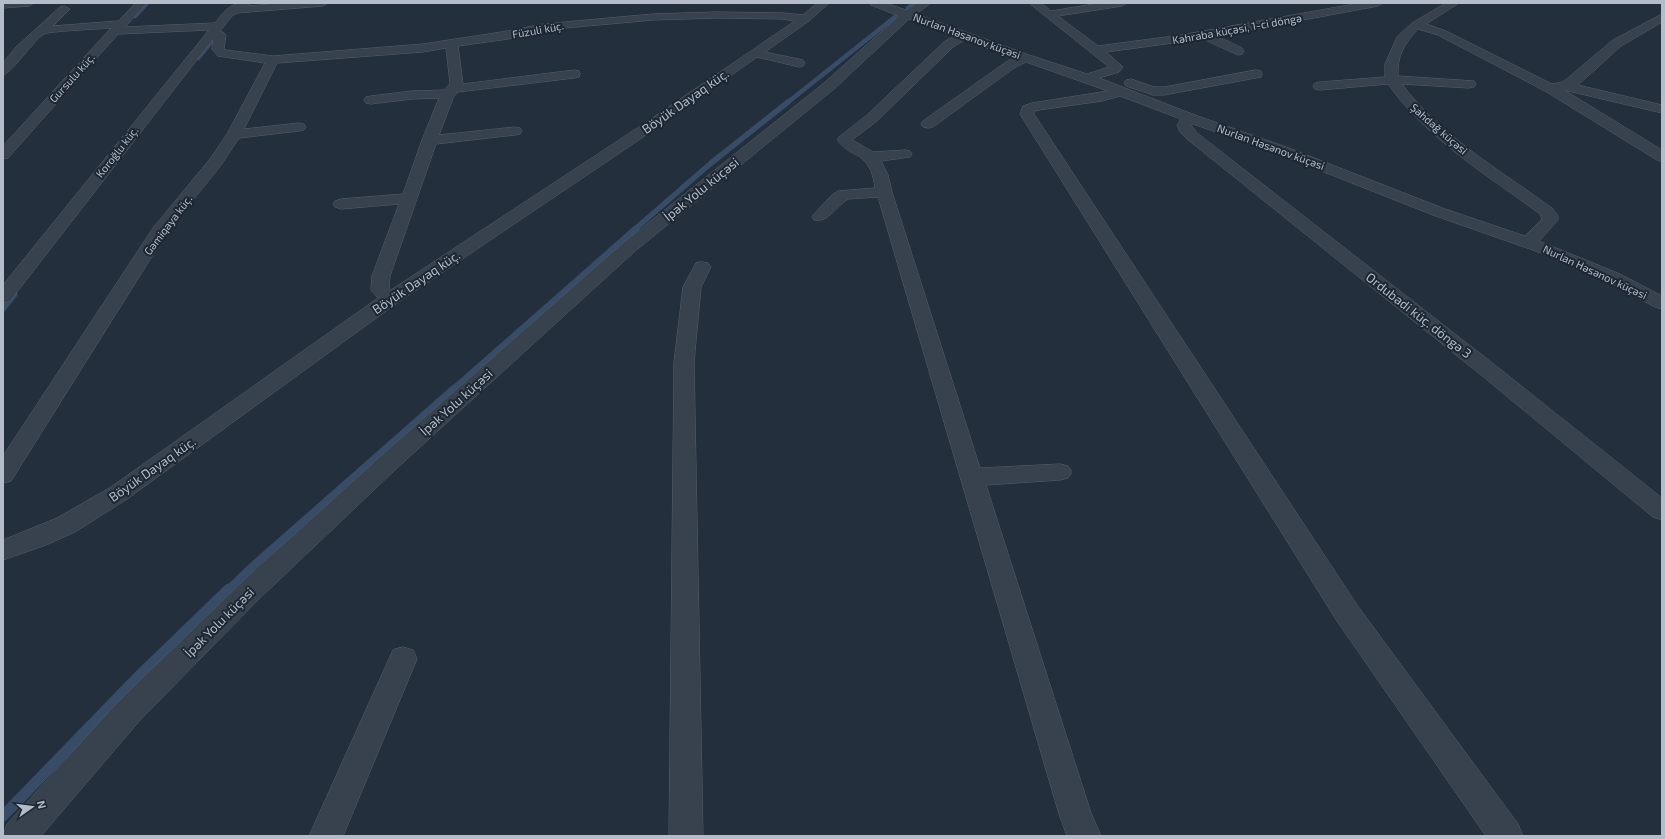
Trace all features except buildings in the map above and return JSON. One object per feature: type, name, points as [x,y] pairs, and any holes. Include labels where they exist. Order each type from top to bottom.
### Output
[{"type":"street","points":[[3,5],[29,3]]},
{"type":"street","name":"Gursulu küç.","points":[[3,155],[118,27],[142,3]]},
{"type":"street","name":"Koroğlu küç.","points":[[3,297],[188,61],[235,7],[245,3]]},
{"type":"street","points":[[235,7],[323,3]]},
{"type":"street","name":"Böyük Dayaq küç.","points":[[3,550],[37,538],[66,525],[119,493],[390,299],[652,124],[824,3]]},
{"type":"street","name":"Nurlan Həsənov küçəsi","points":[[874,3],[917,8],[964,35],[1025,58],[1087,78],[1190,118],[1288,152],[1439,212],[1528,242],[1580,262],[1662,304]]},
{"type":"street","points":[[1034,3],[1116,66],[1115,69],[1087,78]]},
{"type":"street","points":[[1050,14],[1122,3]]},
{"type":"street","name":"Kəhraba küçəsi, 1-ci döngə","points":[[1096,50],[1205,35],[1378,3]]},
{"type":"street","points":[[1392,80],[1391,64],[1401,40],[1416,26],[1454,3]]},
{"type":"street","name":"İpək Yolu küçəsi","points":[[19,836],[130,710],[249,592],[388,463],[628,248],[829,86],[917,8]]},
{"type":"street","points":[[3,71],[16,54],[64,9]]},
{"type":"street","name":"Füzuli küç.","points":[[273,60],[452,45],[543,27],[653,17],[717,15],[783,16],[804,18]]},
{"type":"street","points":[[1568,86],[1617,44],[1662,17]]},
{"type":"street","points":[[1416,26],[1442,33],[1550,88],[1662,157]]},
{"type":"street","points":[[42,30],[118,27],[215,30],[220,35],[218,49],[222,53],[273,60]]},
{"type":"street","points":[[964,35],[948,45],[872,118],[845,138],[845,140],[848,144],[871,157],[881,174],[884,192],[1075,814],[1084,836]]},
{"type":"street","points":[[1205,35],[1238,51]]},
{"type":"street","points":[[390,299],[380,290],[381,276],[429,140],[451,91],[457,83],[452,45]]},
{"type":"street","points":[[754,53],[799,63]]},
{"type":"street","points":[[3,55],[16,54]]},
{"type":"street","points":[[928,124],[1010,65],[1025,58]]},
{"type":"street","name":"Gəmiqaya küç.","points":[[3,475],[159,232],[216,162],[234,134],[273,60]]},
{"type":"street","points":[[1104,73],[1153,91],[1164,91],[1256,74]]},
{"type":"street","points":[[372,100],[574,74]]},
{"type":"street","points":[[1320,86],[1392,80],[1469,84]]},
{"type":"street","name":"Şahdağ küçəsi","points":[[1392,80],[1407,101],[1449,141],[1546,211],[1550,216],[1550,220],[1528,242]]},
{"type":"street","points":[[1550,88],[1568,86],[1662,109]]},
{"type":"street","points":[[1121,91],[1102,97],[1037,106],[1028,109],[1026,114],[1347,613],[1506,836]]},
{"type":"street","name":"Ordubadi küç. döngə 3","points":[[1190,118],[1184,125],[1185,129],[1192,136],[1493,374],[1662,511]]},
{"type":"street","points":[[234,134],[299,127]]},
{"type":"street","points":[[429,140],[515,131]]},
{"type":"street","points":[[871,157],[905,154]]},
{"type":"street","points":[[820,216],[844,194],[884,192]]},
{"type":"street","points":[[341,204],[408,198]]},
{"type":"street","points":[[686,836],[684,362],[692,287],[702,267]]},
{"type":"street","points":[[972,477],[1060,472]]},
{"type":"street","points":[[326,836],[403,659]]},
{"type":"waterway","points":[[135,16],[147,3]]},
{"type":"waterway","points":[[908,8],[914,3]]},
{"type":"waterway","points":[[787,103],[895,17]]},
{"type":"waterway","points":[[198,58],[212,41]]},
{"type":"waterway","points":[[634,230],[710,164],[788,102]]},
{"type":"waterway","points":[[453,390],[636,229]]},
{"type":"waterway","points":[[3,308],[14,294]]},
{"type":"waterway","points":[[228,590],[253,566],[454,389]]},
{"type":"waterway","points":[[3,816],[136,679],[229,589]]}]
